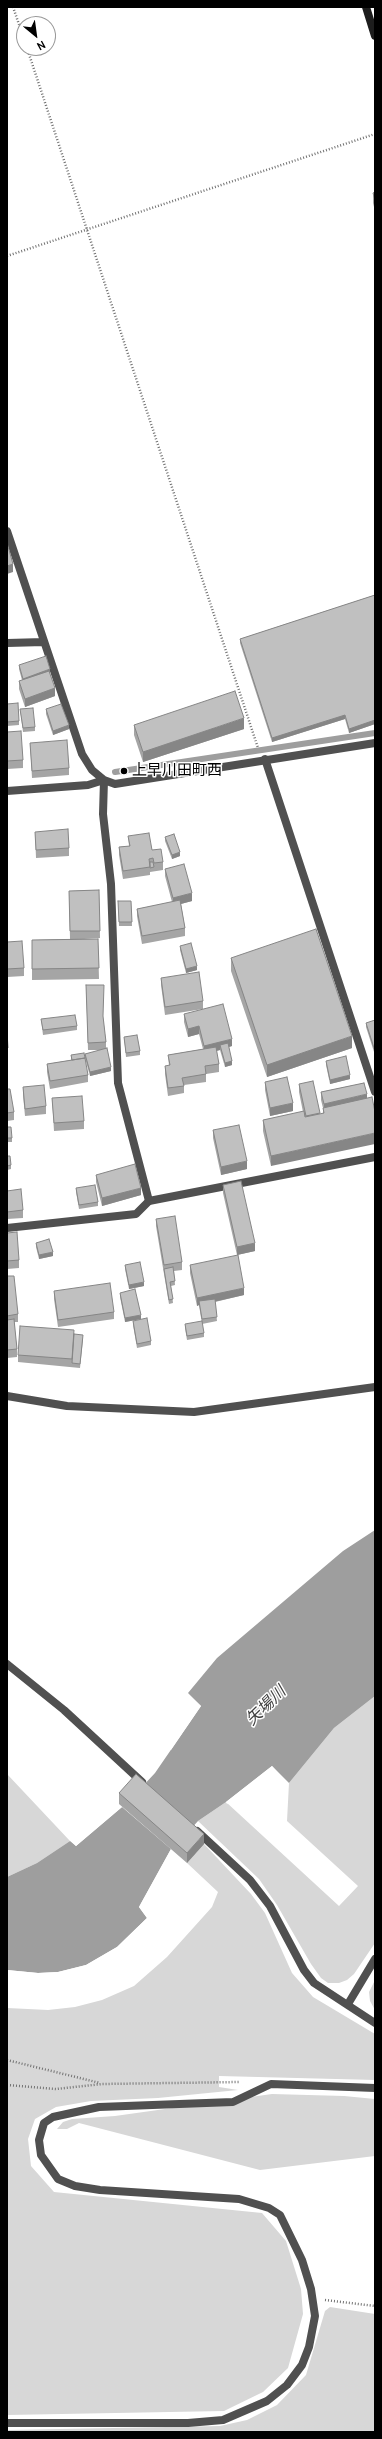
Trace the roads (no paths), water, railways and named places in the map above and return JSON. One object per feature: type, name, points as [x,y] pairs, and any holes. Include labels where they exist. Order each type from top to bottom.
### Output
[{"type":"main road","points":[[366,7],[375,36]]},
{"type":"street","points":[[7,531],[82,754],[92,770],[104,780],[115,784],[265,759],[375,743]]},
{"type":"street","points":[[7,643],[44,642]]},
{"type":"street","points":[[265,759],[375,1092]]},
{"type":"street","points":[[7,791],[88,785],[104,780]]},
{"type":"street","points":[[104,780],[104,814],[111,884],[118,1082],[149,1201]]},
{"type":"street","points":[[7,1228],[136,1214],[149,1201],[375,1157]]},
{"type":"street","points":[[7,1396],[67,1406],[194,1412],[375,1387]]},
{"type":"street","points":[[7,1664],[64,1710],[145,1784]]},
{"type":"street","points":[[188,1823],[250,1880],[270,1906],[304,1970],[314,1983],[375,2023]]},
{"type":"street","points":[[348,2004],[375,1959]]},
{"type":"street","points":[[7,2423],[188,2423],[223,2420],[247,2411],[267,2401],[287,2384],[302,2365],[309,2347],[315,2316],[313,2299],[302,2260],[280,2215],[269,2208],[239,2199],[100,2190],[75,2186],[58,2179],[41,2155],[39,2140],[44,2123],[53,2116],[76,2110],[99,2107],[232,2102],[271,2084],[375,2088]]},
{"type":"water","name":"矢場川","points":[[375,1530],[375,1696],[334,1728],[289,1783],[272,1766],[226,1802],[198,1821],[189,1831],[141,1788],[155,1773],[201,1706],[188,1693],[217,1658],[343,1551]]},
{"type":"water","points":[[122,1807],[171,1849],[139,1907],[147,1918],[117,1947],[86,1965],[58,1972],[38,1973],[7,1970],[7,1877],[37,1863],[70,1841],[76,1846]]},
{"type":"waterway","points":[[115,772],[375,733]]},
{"type":"place","name":"上早川田町西","points":[[124,771]]}]
